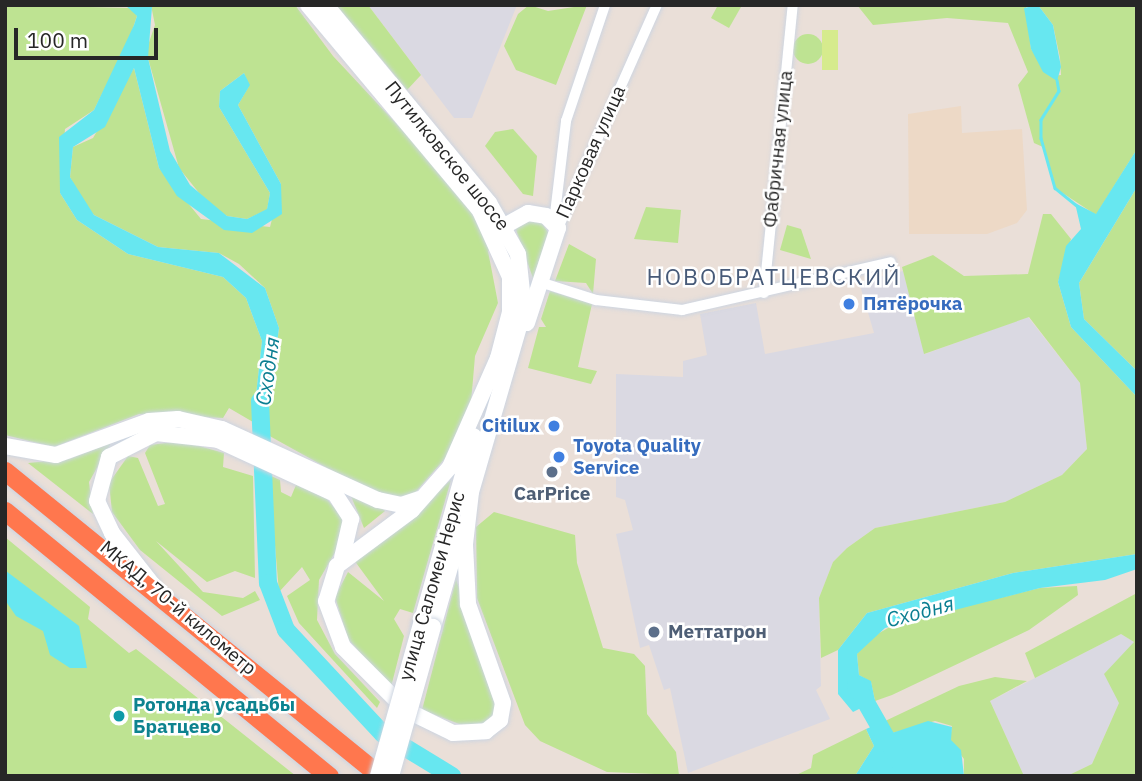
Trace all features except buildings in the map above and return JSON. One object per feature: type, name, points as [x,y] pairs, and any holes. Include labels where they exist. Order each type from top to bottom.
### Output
[{"type":"highway","name":"МКАД, 70-й километр","points":[[5,471],[160,594],[379,776]]},
{"type":"highway","name":"МКАД, 70-й километр","points":[[5,510],[329,776]]},
{"type":"main road","name":"Путилковское шоссе","points":[[308,5],[474,202],[499,242],[510,277],[510,312],[485,397],[450,467],[424,496],[337,566],[327,613],[335,634],[362,668],[432,726],[465,734],[494,728],[502,711],[500,690],[464,577],[471,492],[518,340],[524,292],[503,222],[326,5]]},
{"type":"main road","points":[[499,242],[503,222],[528,213],[556,225]]},
{"type":"main road","name":"Парковая улица","points":[[518,340],[543,283],[556,225]]},
{"type":"main road","name":"улица Саломеи Нерис","points":[[391,776],[485,397]]},
{"type":"main road","points":[[5,446],[56,456],[136,425],[178,419],[392,505],[424,496]]},
{"type":"main road","points":[[160,594],[103,517],[97,501],[102,469],[120,446],[156,433],[202,436],[239,443]]},
{"type":"main road","points":[[282,462],[335,494],[349,511],[351,542],[337,566]]},
{"type":"main road","name":"улица Саломеи Нерис","points":[[379,776],[471,492]]},
{"type":"street","points":[[556,225],[566,121],[605,5]]},
{"type":"street","name":"Парковая улица","points":[[556,225],[657,5]]},
{"type":"street","name":"Фабричная улица","points":[[764,293],[793,5]]},
{"type":"street","points":[[543,283],[667,311],[764,293],[891,262]]},
{"type":"shaded area","points":[[368,5],[517,5],[472,118],[454,118]]},
{"type":"shaded area","points":[[961,106],[962,133],[1022,129],[1027,210],[1017,223],[987,234],[909,234],[908,114]]},
{"type":"shaded area","points":[[903,271],[925,354],[1028,317],[1080,383],[1087,449],[1062,475],[1005,502],[875,528],[847,548],[833,562],[819,598],[821,686],[816,690],[830,719],[688,773],[670,688],[664,690],[649,645],[640,648],[616,534],[633,530],[625,500],[616,497],[616,374],[683,377],[683,361],[707,355],[700,314],[756,303],[765,354],[874,333],[859,282]]},
{"type":"shaded area","points":[[1121,634],[1134,642],[1119,703],[1092,764],[1067,776],[1024,776],[990,701]]},
{"type":"green space","points":[[5,5],[132,8],[137,16],[129,40],[94,110],[65,129],[60,193],[77,220],[128,254],[223,277],[246,298],[262,341],[253,422],[229,408],[223,418],[139,414],[54,447],[5,435]]},
{"type":"green space","points":[[151,5],[295,5],[333,56],[450,181],[494,246],[488,251],[498,303],[475,356],[471,403],[455,447],[414,494],[404,499],[372,493],[266,434],[279,328],[265,288],[239,264],[219,253],[158,247],[94,215],[82,201],[70,177],[73,147],[93,138],[134,68],[159,168],[201,219],[270,227],[281,184],[238,105],[249,86],[244,73],[220,91],[219,107],[270,193],[267,210],[247,219],[227,216],[208,204],[179,168],[146,51],[155,25]]},
{"type":"green space","points":[[336,5],[368,5],[421,75],[407,90]]},
{"type":"green space","points":[[529,5],[548,11],[587,5],[556,85],[516,70],[504,46],[518,14]]},
{"type":"green space","points":[[718,5],[741,7],[729,28],[711,18]]},
{"type":"green space","points":[[857,5],[1026,5],[1031,49],[1051,76],[1061,75],[1060,58],[1053,25],[1038,5],[1137,5],[1137,149],[1096,215],[1055,188],[1043,147],[1034,143],[1018,85],[1028,72],[1008,23],[947,18],[873,25]]},
{"type":"green space","points":[[822,30],[838,30],[838,70],[822,70]]},
{"type":"green space","points":[[808,34],[819,38],[823,49],[819,60],[808,64],[797,60],[793,49],[797,38]]},
{"type":"green space","points":[[513,129],[537,156],[533,196],[523,194],[485,146],[495,132]]},
{"type":"green space","points":[[1137,187],[1137,371],[1084,319],[1079,283]]},
{"type":"green space","points":[[646,207],[681,210],[678,243],[634,239]]},
{"type":"green space","points":[[1043,214],[1051,214],[1071,239],[1058,282],[1071,327],[1137,397],[1137,554],[1013,573],[867,613],[838,650],[821,658],[819,598],[833,562],[847,548],[875,528],[1005,502],[1062,475],[1087,449],[1080,383],[1029,317],[924,354],[902,267],[933,255],[964,276],[1028,274]]},
{"type":"green space","points":[[525,219],[541,222],[550,235],[535,284],[514,224]]},
{"type":"green space","points":[[787,225],[801,229],[811,259],[780,250]]},
{"type":"green space","points":[[569,244],[596,259],[593,294],[586,283],[555,281]]},
{"type":"green space","points":[[550,291],[592,304],[578,367],[597,371],[591,384],[528,368],[539,327],[546,327],[541,319]]},
{"type":"green space","points":[[181,441],[224,453],[223,467],[253,476],[255,578],[235,571],[207,582],[156,541],[203,592],[243,598],[255,591],[260,600],[222,616],[140,550],[112,512],[109,483],[128,456],[138,458],[158,506],[165,504],[145,453],[150,445]]},
{"type":"green space","points":[[111,443],[89,482],[93,514],[28,463],[69,459]]},
{"type":"green space","points":[[269,475],[280,480],[281,492],[291,497],[296,485],[326,498],[344,519],[340,544],[319,580],[317,620],[335,654],[380,702],[377,708],[299,623],[287,596],[310,580],[302,567],[279,592]]},
{"type":"green space","points":[[451,480],[413,613],[400,609],[394,619],[404,636],[391,687],[348,639],[335,597],[348,572],[384,601],[354,560]]},
{"type":"green space","points":[[351,496],[384,510],[385,511],[364,528]]},
{"type":"green space","points":[[494,512],[575,535],[577,563],[603,648],[634,654],[645,666],[647,714],[676,752],[679,775],[607,772],[540,741],[525,725],[477,598],[476,527]]},
{"type":"green space","points":[[5,537],[90,607],[88,619],[129,653],[136,649],[296,776],[5,776]]},
{"type":"green space","points":[[456,579],[496,708],[489,723],[462,725],[422,710]]},
{"type":"green space","points":[[1077,586],[1078,595],[1029,630],[892,695],[875,701],[871,682],[859,675],[857,654],[865,641],[897,623],[1040,588]]},
{"type":"green space","points":[[1137,593],[1137,776],[1067,776],[1092,764],[1119,703],[1104,674],[1134,642],[1121,634],[1035,678],[1025,653]]},
{"type":"green space","points":[[995,677],[1027,681],[990,701],[1024,776],[964,776],[964,759],[950,740],[952,726],[935,721],[889,734],[883,722],[959,686]]},
{"type":"green space","points":[[866,729],[874,746],[855,776],[794,776],[811,768],[813,755]]},
{"type":"water","points":[[125,5],[152,7],[148,58],[170,151],[190,185],[227,216],[247,219],[267,209],[270,193],[219,107],[220,91],[244,73],[250,85],[238,105],[281,184],[282,214],[252,233],[224,230],[177,196],[159,168],[134,68],[105,127],[73,147],[70,177],[94,215],[158,247],[219,253],[265,288],[279,328],[266,425],[253,422],[262,341],[246,298],[223,277],[128,254],[77,220],[60,193],[59,137],[94,110],[137,16]]},
{"type":"water","points":[[1038,5],[1053,25],[1061,67],[1057,81],[1043,72],[1031,49],[1024,8]]},
{"type":"water","points":[[1137,149],[1137,187],[1079,283],[1084,319],[1137,371],[1137,397],[1071,327],[1058,282],[1066,246],[1081,229],[1075,203],[1096,214]]},
{"type":"water","points":[[1137,554],[1137,569],[1105,580],[1040,588],[885,628],[857,654],[859,675],[871,681],[875,701],[853,712],[838,694],[838,650],[867,613],[1013,573]]},
{"type":"water","points":[[6,571],[79,626],[87,668],[70,668],[50,655],[43,631],[16,616],[5,600]]},
{"type":"water","points":[[928,721],[952,727],[951,740],[961,750],[964,776],[855,776],[874,746],[866,729],[883,722],[889,734]]},
{"type":"waterway","points":[[1057,80],[1059,91],[1041,120],[1041,138],[1055,188],[1076,205]]},
{"type":"waterway","name":"Сходня","points":[[260,401],[268,583],[286,630],[383,734],[452,776]]},
{"type":"waterway","name":"Сходня","points":[[856,685],[908,776]]},
{"type":"place","name":"Пятёрочка","points":[[849,304]]},
{"type":"place","name":"Citilux","points":[[554,426]]},
{"type":"place","name":"Toyota Quality Service","points":[[559,457]]},
{"type":"place","name":"CarPrice","points":[[552,472]]},
{"type":"place","name":"Меттатрон","points":[[654,632]]},
{"type":"place","name":"Ротонда усадьбы Братцево","points":[[119,716]]},
{"type":"district","name":"НОВОБРАТЦЕВСКИЙ","points":[[774,276]]}]
